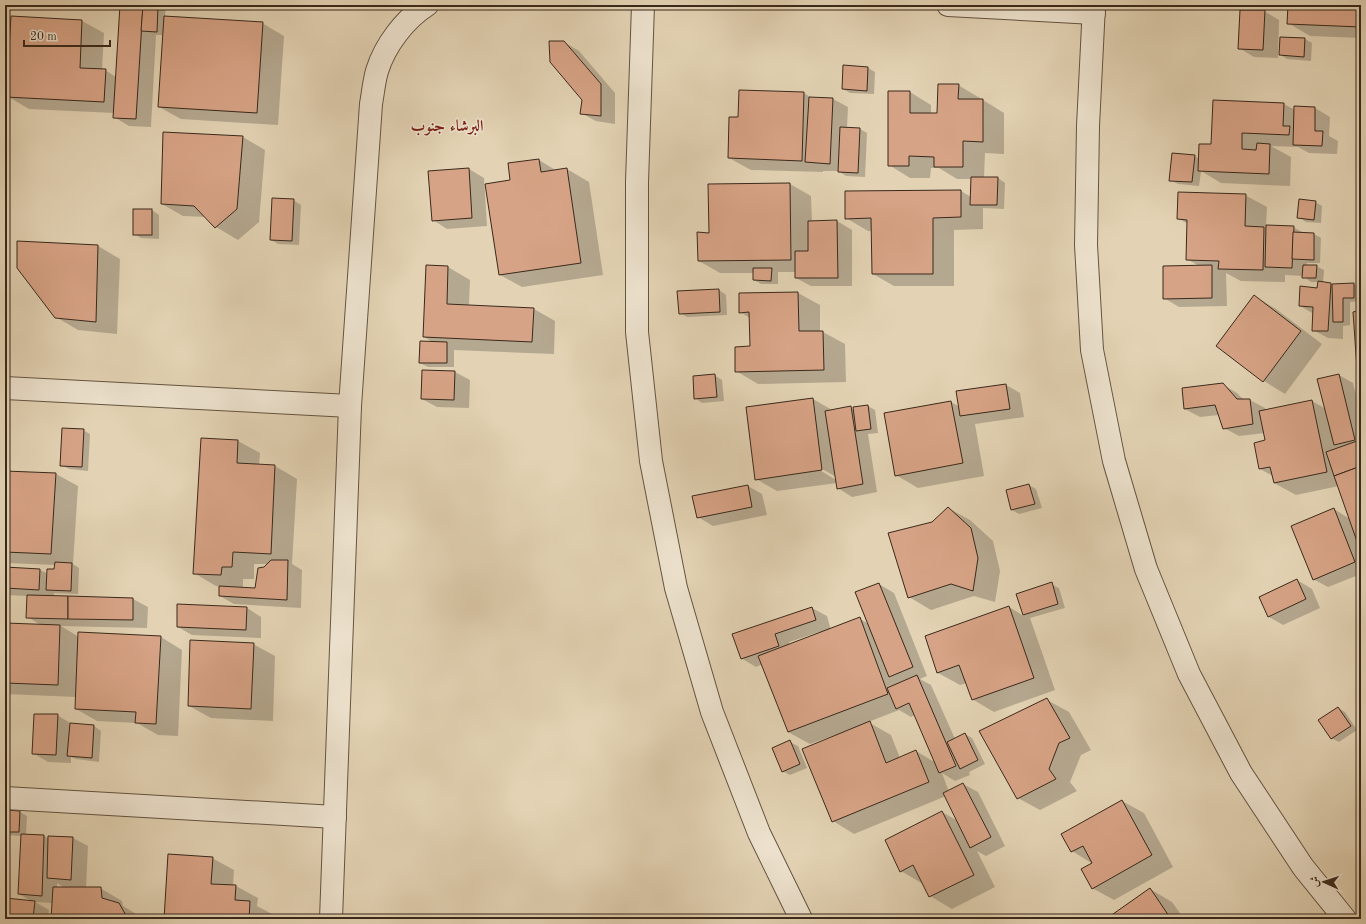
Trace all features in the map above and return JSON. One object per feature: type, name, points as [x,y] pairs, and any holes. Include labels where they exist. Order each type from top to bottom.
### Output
[{"type":"street","points":[[643,5],[637,182],[637,332],[651,461],[676,588],[712,712],[759,833],[801,919]]},
{"type":"street","points":[[948,5],[1094,9],[1088,126],[1086,245],[1092,350],[1114,461],[1146,569],[1189,674],[1241,773],[1303,867],[1345,919]]},
{"type":"street","points":[[330,919],[350,406],[371,104],[377,70],[392,39],[418,8]]},
{"type":"street","points":[[5,388],[350,406]]},
{"type":"street","points":[[5,798],[335,817]]},
{"type":"building","points":[[120,5],[143,5],[136,119],[113,118]]},
{"type":"building","points":[[143,5],[158,6],[157,32],[141,31]]},
{"type":"building","points":[[1288,5],[1361,5],[1361,27],[1287,24]]},
{"type":"building","points":[[1240,10],[1265,10],[1263,50],[1238,49]]},
{"type":"building","points":[[11,16],[82,20],[80,68],[106,69],[104,102],[6,97]]},
{"type":"building","points":[[164,16],[263,22],[257,113],[158,107]]},
{"type":"building","points":[[1280,37],[1305,38],[1304,57],[1279,55]]},
{"type":"building","points":[[549,41],[564,41],[601,84],[601,116],[580,114],[582,100],[550,62]]},
{"type":"building","points":[[843,65],[868,67],[867,91],[842,89]]},
{"type":"building","points":[[938,84],[959,84],[958,99],[983,99],[983,142],[963,141],[963,167],[934,167],[934,157],[909,156],[909,166],[888,166],[888,91],[910,91],[910,113],[937,113]]},
{"type":"building","points":[[739,90],[804,92],[802,161],[728,158],[729,117],[738,117]]},
{"type":"building","points":[[809,97],[833,98],[830,164],[805,162]]},
{"type":"building","points":[[1213,100],[1284,103],[1283,126],[1290,126],[1289,135],[1242,133],[1242,149],[1256,150],[1257,143],[1270,144],[1269,174],[1198,171],[1199,144],[1211,144]]},
{"type":"building","points":[[1294,106],[1315,107],[1315,131],[1323,131],[1322,146],[1293,145]]},
{"type":"building","points":[[840,127],[860,128],[858,173],[838,172]]},
{"type":"building","points":[[163,132],[243,136],[237,209],[215,228],[194,206],[161,204]]},
{"type":"building","points":[[1172,153],[1195,155],[1192,182],[1169,181]]},
{"type":"building","points":[[539,159],[541,172],[567,168],[581,263],[499,275],[485,184],[510,180],[508,163]]},
{"type":"building","points":[[469,168],[472,218],[432,221],[428,171]]},
{"type":"building","points":[[971,177],[998,177],[997,205],[970,205]]},
{"type":"building","points":[[790,183],[791,260],[698,261],[697,232],[709,233],[708,184]]},
{"type":"building","points":[[961,190],[961,217],[933,218],[933,274],[872,274],[871,218],[845,219],[845,191]]},
{"type":"building","points":[[1178,192],[1246,194],[1245,226],[1264,227],[1263,270],[1218,269],[1219,261],[1186,260],[1187,220],[1177,219]]},
{"type":"building","points":[[272,198],[294,199],[292,241],[270,240]]},
{"type":"building","points":[[1299,199],[1316,201],[1314,220],[1297,218]]},
{"type":"building","points":[[133,209],[152,209],[152,235],[133,235]]},
{"type":"building","points":[[1359,211],[1361,211],[1361,274]]},
{"type":"building","points":[[837,220],[838,278],[795,278],[795,251],[808,251],[808,221]]},
{"type":"building","points":[[1266,225],[1294,226],[1292,268],[1265,267]]},
{"type":"building","points":[[1293,232],[1314,233],[1314,260],[1292,259]]},
{"type":"building","points":[[17,241],[98,245],[96,322],[55,318],[17,268]]},
{"type":"building","points":[[426,265],[448,266],[447,304],[534,308],[532,342],[423,337]]},
{"type":"building","points":[[1212,265],[1212,298],[1163,299],[1163,266]]},
{"type":"building","points":[[1303,265],[1317,265],[1316,278],[1302,278]]},
{"type":"building","points":[[753,268],[772,268],[771,281],[753,280]]},
{"type":"building","points":[[1318,281],[1331,283],[1328,331],[1312,331],[1313,307],[1299,306],[1300,286],[1317,288]]},
{"type":"building","points":[[1354,283],[1354,298],[1343,298],[1343,322],[1333,322],[1332,284]]},
{"type":"building","points":[[719,289],[720,312],[679,314],[677,291]]},
{"type":"building","points":[[798,292],[799,331],[823,331],[824,370],[735,372],[735,347],[750,346],[749,312],[739,313],[739,293]]},
{"type":"building","points":[[1254,295],[1301,331],[1263,382],[1216,346]]},
{"type":"building","points":[[1361,310],[1361,383],[1358,383],[1353,312]]},
{"type":"building","points":[[420,341],[447,342],[447,363],[419,363]]},
{"type":"building","points":[[422,370],[455,371],[454,400],[421,399]]},
{"type":"building","points":[[715,374],[717,397],[694,399],[693,376]]},
{"type":"building","points":[[1339,374],[1355,440],[1334,445],[1317,379]]},
{"type":"building","points":[[1223,383],[1237,399],[1250,399],[1253,424],[1223,429],[1215,405],[1184,409],[1182,388]]},
{"type":"building","points":[[1006,384],[1010,409],[960,416],[956,391]]},
{"type":"building","points":[[813,398],[822,470],[755,480],[746,407]]},
{"type":"building","points":[[1312,400],[1327,472],[1274,483],[1270,467],[1259,469],[1254,443],[1265,440],[1259,411]]},
{"type":"building","points":[[951,401],[963,463],[895,476],[884,413]]},
{"type":"building","points":[[868,405],[871,429],[856,431],[853,407]]},
{"type":"building","points":[[851,406],[863,484],[837,489],[825,411]]},
{"type":"building","points":[[62,428],[84,429],[82,467],[60,466]]},
{"type":"building","points":[[201,438],[238,440],[237,463],[275,465],[271,554],[233,552],[232,567],[222,567],[221,575],[193,574]]},
{"type":"building","points":[[1357,441],[1361,451],[1361,466],[1334,476],[1326,452]]},
{"type":"building","points":[[1361,466],[1361,550],[1360,550],[1334,476]]},
{"type":"building","points":[[5,471],[56,473],[51,554],[5,552]]},
{"type":"building","points":[[1029,484],[1035,504],[1011,510],[1006,490]]},
{"type":"building","points":[[748,485],[752,507],[697,518],[692,496]]},
{"type":"building","points":[[948,507],[971,528],[978,558],[973,591],[951,584],[908,598],[888,533],[932,522]]},
{"type":"building","points":[[1334,508],[1355,562],[1313,580],[1291,526]]},
{"type":"building","points":[[271,560],[288,560],[287,600],[219,596],[219,586],[255,588],[258,568],[264,567]]},
{"type":"building","points":[[55,562],[72,563],[71,591],[46,590],[47,569],[54,569]]},
{"type":"building","points":[[5,567],[40,569],[39,590],[5,588]]},
{"type":"building","points":[[1297,579],[1306,599],[1268,617],[1259,597]]},
{"type":"building","points":[[1052,582],[1058,604],[1023,615],[1016,594]]},
{"type":"building","points":[[879,583],[913,667],[889,677],[855,592]]},
{"type":"building","points":[[27,595],[68,596],[68,619],[26,618]]},
{"type":"building","points":[[68,596],[133,598],[133,620],[68,619]]},
{"type":"building","points":[[177,604],[247,607],[246,630],[177,627]]},
{"type":"building","points":[[1009,606],[1034,678],[972,700],[959,665],[937,673],[925,636]]},
{"type":"building","points":[[812,607],[816,620],[775,634],[779,646],[741,659],[732,634]]},
{"type":"building","points":[[860,617],[888,694],[788,732],[758,656]]},
{"type":"building","points":[[5,623],[60,625],[58,685],[5,683]]},
{"type":"building","points":[[78,632],[161,636],[156,724],[135,723],[136,712],[75,709]]},
{"type":"building","points":[[190,640],[254,643],[251,709],[188,706]]},
{"type":"building","points":[[917,675],[956,766],[939,773],[909,703],[896,709],[887,688]]},
{"type":"building","points":[[1047,698],[1070,738],[1059,743],[1049,769],[1056,779],[1017,799],[979,731]]},
{"type":"building","points":[[1338,707],[1351,726],[1331,739],[1318,720]]},
{"type":"building","points":[[34,714],[58,714],[56,755],[32,754]]},
{"type":"building","points":[[870,721],[886,763],[916,750],[929,782],[832,822],[802,749]]},
{"type":"building","points":[[70,723],[94,725],[92,758],[67,756]]},
{"type":"building","points":[[965,733],[978,760],[960,769],[947,742]]},
{"type":"building","points":[[790,740],[800,764],[782,772],[772,748]]},
{"type":"building","points":[[963,783],[991,837],[970,848],[943,793]]},
{"type":"building","points":[[1122,800],[1152,855],[1092,889],[1081,869],[1092,863],[1083,846],[1071,852],[1061,834]]},
{"type":"building","points":[[5,810],[20,811],[19,832],[5,832]]},
{"type":"building","points":[[942,811],[974,875],[929,897],[913,865],[900,872],[885,840]]},
{"type":"building","points":[[21,834],[44,835],[42,896],[18,894]]},
{"type":"building","points":[[48,836],[73,837],[71,880],[47,878]]},
{"type":"building","points":[[168,854],[213,857],[211,884],[236,885],[235,900],[250,901],[249,919],[164,919]]},
{"type":"building","points":[[53,887],[101,887],[102,898],[119,903],[128,919],[51,919]]},
{"type":"building","points":[[1150,888],[1171,919],[1106,919]]},
{"type":"building","points":[[5,898],[35,901],[33,919],[5,919]]},
{"type":"building","points":[[426,916],[456,917],[456,919],[426,919]]},
{"type":"district","name":"البرشاء جنوب","points":[[447,127]]}]
